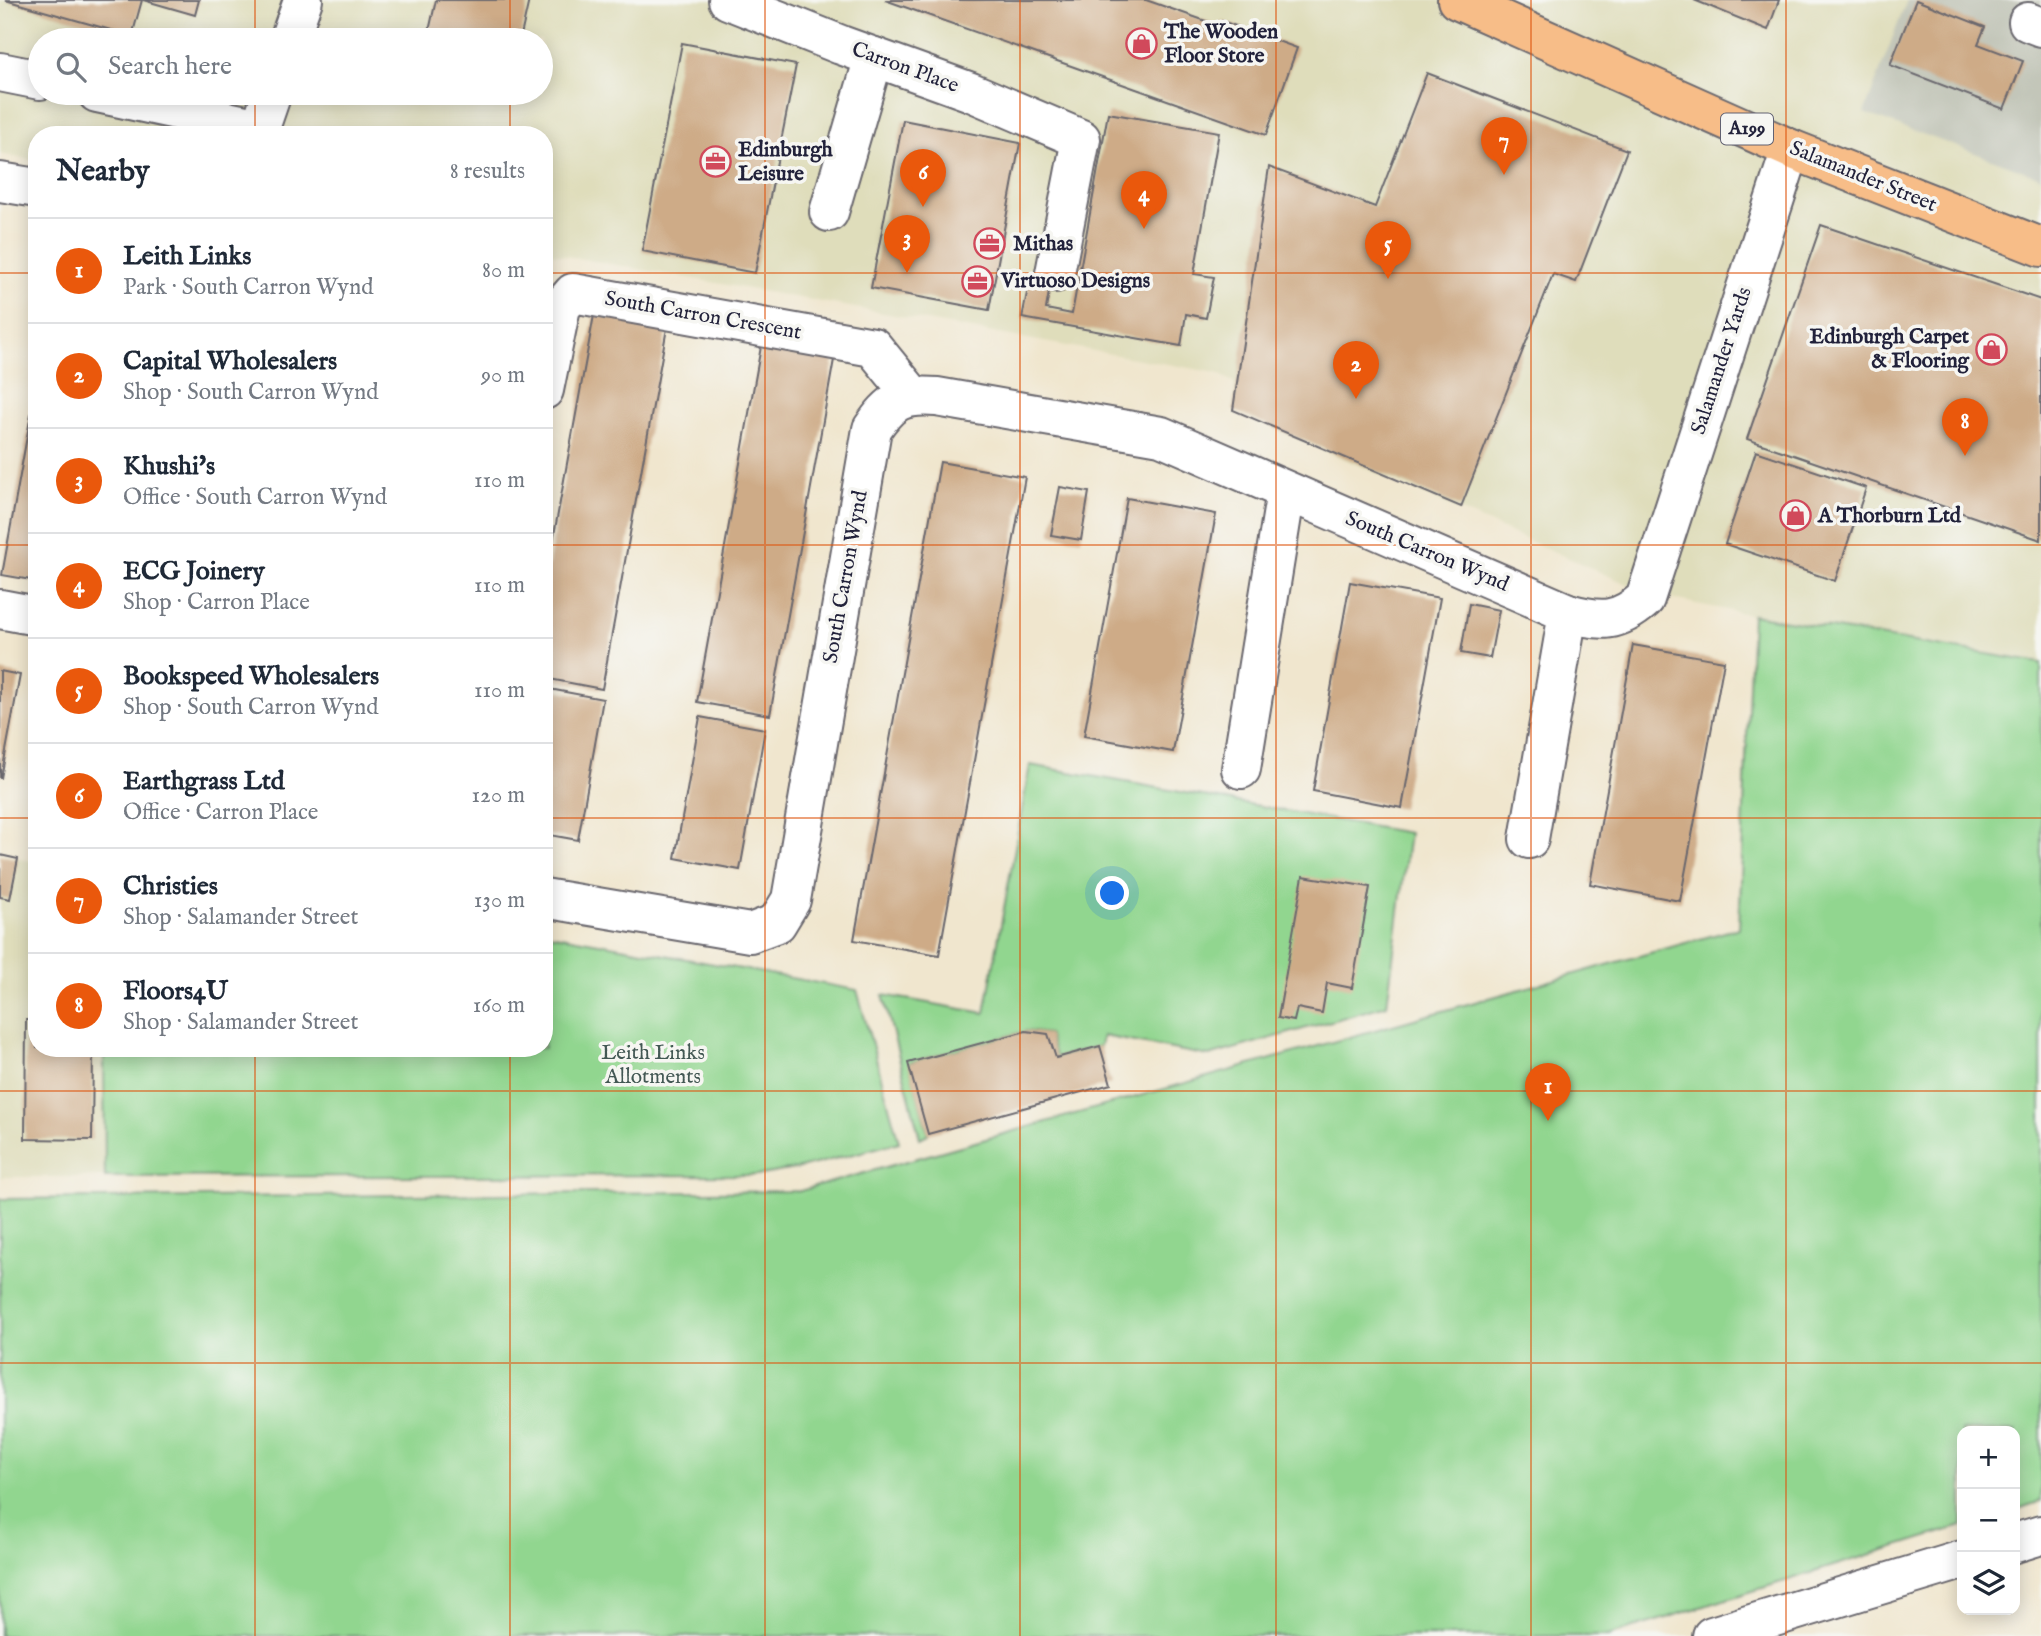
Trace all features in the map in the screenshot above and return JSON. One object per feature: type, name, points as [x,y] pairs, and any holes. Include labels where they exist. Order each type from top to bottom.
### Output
[{"type":"main road","name":"Salamander Street","points":[[1457,0],[1791,149],[2041,247]]},
{"type":"street","points":[[293,28],[303,0]]},
{"type":"street","name":"Carron Place","points":[[728,0],[971,92],[1082,139],[1055,273]]},
{"type":"street","points":[[829,212],[874,57]]},
{"type":"street","points":[[0,72],[28,78]]},
{"type":"street","points":[[153,105],[251,126]]},
{"type":"street","points":[[261,126],[267,105]]},
{"type":"street","name":"Salamander Yards","points":[[1653,572],[1791,149]]},
{"type":"street","points":[[0,182],[28,187]]},
{"type":"street","name":"South Carron Crescent","points":[[553,346],[561,307],[573,293],[873,347],[912,395]]},
{"type":"street","name":"South Carron Wynd","points":[[553,900],[750,933],[777,923],[791,900],[872,429],[885,410],[912,395],[1161,436],[1568,613],[1587,618],[1611,620],[1629,613],[1645,599],[1653,572]]},
{"type":"street","points":[[1241,769],[1286,491]]},
{"type":"street","points":[[0,609],[28,614]]},
{"type":"street","points":[[1530,839],[1568,613]]},
{"type":"street","points":[[2020,1542],[2041,1535]]},
{"type":"street","points":[[1712,1636],[1957,1561]]},
{"type":"shaded area","points":[[0,0],[2041,0],[2041,663],[1752,615],[1652,595],[1233,410],[1235,383],[1217,373],[553,254],[553,126],[28,126],[28,159],[0,154]]},
{"type":"shaded area","points":[[1907,0],[2041,0],[2041,177],[1864,113]]},
{"type":"shaded area","points":[[0,855],[28,860],[28,1057],[104,1057],[105,1177],[0,1177]]},
{"type":"green space","points":[[1752,615],[2041,663],[2041,1501],[2020,1508],[2020,1426],[1957,1426],[1957,1528],[1608,1636],[0,1636],[0,1199],[800,1191],[1739,928]]},
{"type":"green space","points":[[1030,765],[1409,833],[1387,1005],[1209,1056],[1103,1036],[1100,1046],[1056,1058],[1048,1034],[1026,1031],[909,1063],[928,1134],[920,1138],[883,995],[985,1013]]},
{"type":"green space","name":"Leith Links Allotments","points":[[553,935],[857,990],[899,1142],[800,1168],[761,1175],[105,1177],[104,1057],[553,1057]]},
{"type":"building","points":[[5,0],[142,0],[134,28],[104,28]]},
{"type":"building","points":[[143,0],[199,0],[195,15]]},
{"type":"building","points":[[436,0],[529,0],[523,28],[430,28]]},
{"type":"building","points":[[885,0],[1146,0],[1220,26],[1222,21],[1297,48],[1266,135]]},
{"type":"building","points":[[1694,0],[1779,0],[1768,30]]},
{"type":"building","points":[[1916,0],[1985,27],[1978,44],[2023,61],[2004,109],[1890,65]]},
{"type":"building","points":[[682,43],[796,65],[755,273],[642,251]]},
{"type":"building","points":[[1427,73],[1627,150],[1576,282],[1553,274],[1461,507],[1233,410],[1269,167],[1375,207]]},
{"type":"building","points":[[1108,113],[1219,132],[1194,274],[1214,277],[1206,318],[1186,314],[1181,346],[1022,318],[1029,283],[1050,286],[1046,309],[1072,314]]},
{"type":"building","points":[[903,120],[1020,143],[989,310],[871,288]]},
{"type":"building","points":[[1821,225],[2041,300],[2041,540],[1747,439]]},
{"type":"building","points":[[594,315],[667,328],[602,689],[553,680],[553,540]]},
{"type":"building","points":[[762,341],[835,354],[770,715],[697,702]]},
{"type":"building","points":[[28,431],[28,579],[2,575]]},
{"type":"building","points":[[1756,451],[1866,488],[1835,581],[1725,544]]},
{"type":"building","points":[[940,462],[1025,477],[939,955],[854,940]]},
{"type":"building","points":[[1060,487],[1089,492],[1081,540],[1051,535]]},
{"type":"building","points":[[1127,498],[1216,514],[1173,752],[1084,736]]},
{"type":"building","points":[[1350,582],[1440,598],[1402,808],[1313,791]]},
{"type":"building","points":[[1469,604],[1499,610],[1490,658],[1461,653]]},
{"type":"building","points":[[1633,645],[1724,661],[1680,901],[1590,884]]},
{"type":"building","points":[[0,671],[20,675],[1,778],[0,778]]},
{"type":"building","points":[[553,690],[603,699],[578,840],[553,836]]},
{"type":"building","points":[[700,717],[765,729],[740,870],[675,858]]},
{"type":"building","points":[[0,855],[18,859],[10,899],[0,897]]},
{"type":"building","points":[[1303,876],[1370,887],[1352,988],[1327,983],[1322,1013],[1297,1008],[1294,1021],[1278,1018]]},
{"type":"building","points":[[28,1020],[28,1057],[93,1057],[92,1140],[25,1139]]},
{"type":"building","points":[[1026,1031],[1048,1034],[1056,1058],[1100,1046],[1111,1084],[928,1134],[908,1063]]},
{"type":"place","name":"The Wooden Floor Store","points":[[1141,44]]},
{"type":"place","name":"Edinburgh Leisure","points":[[715,162]]},
{"type":"place","name":"Christies","points":[[1504,175]]},
{"type":"place","name":"Earthgrass Ltd","points":[[923,207]]},
{"type":"place","name":"ECG Joinery","points":[[1144,229]]},
{"type":"place","name":"Mithas","points":[[990,244]]},
{"type":"place","name":"Khushi's","points":[[907,273]]},
{"type":"place","name":"Bookspeed Wholesalers","points":[[1388,279]]},
{"type":"place","name":"Virtuoso Designs","points":[[978,281]]},
{"type":"place","name":"Edinburgh Carpet & Flooring","points":[[1992,349]]},
{"type":"place","name":"Capital Wholesalers","points":[[1356,399]]},
{"type":"place","name":"Floors4U","points":[[1965,456]]},
{"type":"place","name":"A Thorburn Ltd","points":[[1795,516]]},
{"type":"place","name":"Leith Links","points":[[1548,1121]]}]
